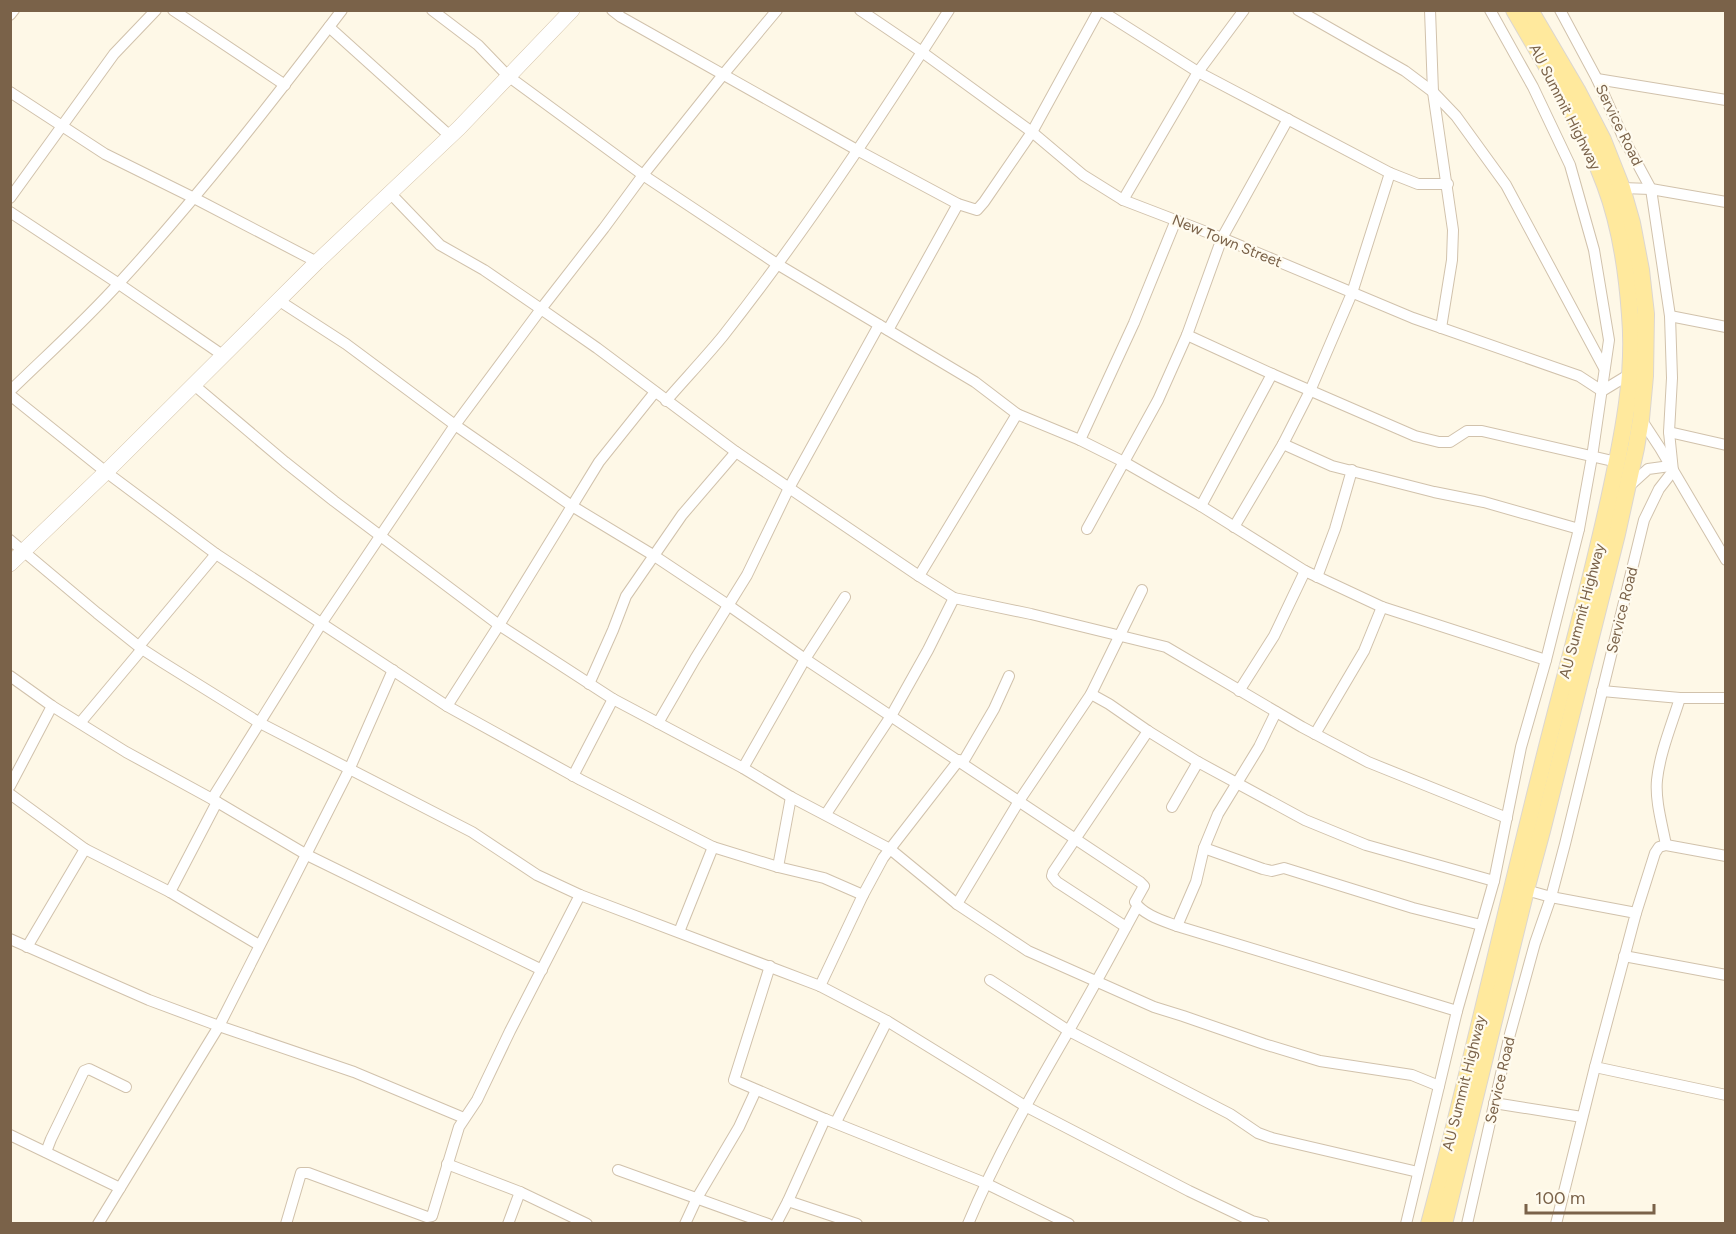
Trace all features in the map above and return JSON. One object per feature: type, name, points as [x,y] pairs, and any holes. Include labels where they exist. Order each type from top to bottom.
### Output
[{"type":"main road","name":"AU Summit Highway","points":[[1429,1224],[1526,826],[1602,531],[1623,437],[1630,374],[1630,316],[1625,273],[1617,228],[1606,188],[1563,95],[1514,10]]},
{"type":"main road","name":"AU Summit Highway","points":[[1444,1224],[1627,488],[1641,419],[1645,376],[1646,314],[1641,270],[1632,223],[1622,188],[1603,140],[1577,90],[1530,10]]},
{"type":"street","points":[[10,15],[14,10]]},
{"type":"street","points":[[10,198],[114,54],[156,10]]},
{"type":"street","points":[[173,10],[285,85]]},
{"type":"street","points":[[342,10],[194,198],[119,284],[10,393],[106,472],[216,554],[447,706],[573,776],[713,847],[824,878],[863,895]]},
{"type":"street","points":[[432,10],[478,45],[508,76],[643,175],[777,264],[975,382],[1017,414],[1080,440],[1124,462],[1201,506],[1305,572],[1382,607],[1546,660]]},
{"type":"street","points":[[10,564],[317,262],[450,136],[572,10]]},
{"type":"street","points":[[612,10],[722,76],[857,150],[958,204],[977,210],[1032,132],[1100,10],[1198,72],[1390,173],[1418,184],[1448,184]]},
{"type":"street","points":[[170,892],[215,801],[260,723],[321,624],[455,425],[643,175],[777,10]]},
{"type":"street","name":"New Town Street","points":[[860,10],[1032,132],[1083,175],[1124,200],[1222,237],[1352,293],[1441,328],[1580,376],[1602,391]]},
{"type":"street","points":[[666,401],[722,337],[777,264],[857,150],[949,10]]},
{"type":"street","points":[[1124,200],[1198,72],[1244,10]]},
{"type":"street","points":[[1430,10],[1433,92],[1453,230],[1452,260],[1441,328]]},
{"type":"street","points":[[1406,1224],[1456,1011],[1494,881],[1521,747],[1546,660],[1579,528],[1609,340],[1594,250],[1570,165],[1533,87],[1490,10]]},
{"type":"street","name":"Service Road","points":[[1467,1224],[1494,1103],[1535,943],[1551,897],[1644,520],[1671,468],[1670,316],[1651,189],[1560,10]]},
{"type":"street","points":[[1299,11],[1405,71],[1433,92],[1456,116],[1506,185],[1604,368]]},
{"type":"street","points":[[329,27],[450,136]]},
{"type":"street","points":[[1597,80],[1725,100]]},
{"type":"street","points":[[10,93],[105,154],[317,262]]},
{"type":"street","points":[[1088,529],[1158,400],[1187,335],[1222,237],[1288,119]]},
{"type":"street","points":[[1234,527],[1283,444],[1310,391],[1352,293],[1390,173]]},
{"type":"street","points":[[1622,188],[1651,189],[1725,202]]},
{"type":"street","points":[[390,193],[440,244],[484,270],[541,309],[736,452],[954,598],[1166,647],[1239,691],[1368,762],[1507,818]]},
{"type":"street","points":[[658,723],[747,575],[789,488],[958,204]]},
{"type":"street","points":[[10,212],[224,356]]},
{"type":"street","points":[[1080,440],[1134,323],[1176,220]]},
{"type":"street","points":[[278,300],[346,344],[455,425],[572,506],[653,555],[1144,886],[1135,902],[1137,906],[1096,983],[1025,1106],[985,1183],[968,1224]]},
{"type":"street","points":[[1670,316],[1725,327]]},
{"type":"street","points":[[1187,335],[1415,436],[1438,442],[1450,442],[1467,431],[1482,431],[1617,462]]},
{"type":"street","points":[[1201,506],[1272,374]]},
{"type":"street","points":[[1602,391],[1630,374]]},
{"type":"street","points":[[194,385],[285,462],[499,625],[614,699],[890,849],[957,904],[1028,951],[1154,1007],[1320,1061],[1412,1076],[1439,1086]]},
{"type":"street","points":[[447,706],[599,462],[655,392]]},
{"type":"street","points":[[919,576],[1017,414]]},
{"type":"street","points":[[1641,419],[1725,560]]},
{"type":"street","points":[[1669,432],[1725,445]]},
{"type":"street","points":[[1283,444],[1332,466],[1484,502],[1579,528]]},
{"type":"street","points":[[589,684],[614,630],[626,596],[682,515],[736,452]]},
{"type":"street","points":[[1627,488],[1648,469],[1671,468]]},
{"type":"street","points":[[1317,577],[1335,529],[1352,470]]},
{"type":"street","points":[[10,540],[140,648],[260,723],[472,832],[537,875],[580,895],[820,986],[887,1021],[1025,1106],[1189,1191],[1252,1221],[1264,1224]]},
{"type":"street","points":[[80,723],[216,554]]},
{"type":"street","points":[[1239,691],[1274,636],[1305,572]]},
{"type":"street","points":[[957,904],[1019,801],[1091,694],[1143,590]]},
{"type":"street","points":[[743,768],[805,659],[845,597]]},
{"type":"street","points":[[826,814],[891,716],[954,598]]},
{"type":"street","points":[[1315,734],[1364,651],[1382,607]]},
{"type":"street","points":[[98,1224],[236,995],[259,945],[349,770],[393,670]]},
{"type":"street","points":[[10,676],[52,706],[126,752],[307,855],[542,970]]},
{"type":"street","points":[[820,986],[883,858],[961,761],[994,709],[1009,676]]},
{"type":"street","points":[[1602,691],[1680,698],[1725,698]]},
{"type":"street","points":[[1091,694],[1198,762],[1305,820],[1366,845],[1494,881]]},
{"type":"street","points":[[1666,845],[1657,780],[1661,759],[1680,698]]},
{"type":"street","points":[[573,776],[614,699]]},
{"type":"street","points":[[10,786],[52,706]]},
{"type":"street","points":[[1177,926],[1196,882],[1204,848],[1218,814],[1259,747],[1276,712]]},
{"type":"street","points":[[1126,927],[1054,879],[1053,872],[1148,731]]},
{"type":"street","points":[[1172,807],[1198,762]]},
{"type":"street","points":[[10,794],[85,849],[170,892],[259,945]]},
{"type":"street","points":[[778,867],[791,797]]},
{"type":"street","points":[[1556,1224],[1624,956],[1655,853],[1659,847],[1666,845],[1725,856]]},
{"type":"street","points":[[679,932],[713,847]]},
{"type":"street","points":[[1204,848],[1263,869],[1272,871],[1284,868],[1413,908],[1480,925]]},
{"type":"street","points":[[27,946],[85,849]]},
{"type":"street","points":[[1526,890],[1636,913]]},
{"type":"street","points":[[286,1224],[300,1173],[308,1173],[428,1217],[432,1216],[459,1127],[477,1100],[580,895]]},
{"type":"street","points":[[1137,906],[1177,926],[1456,1011]]},
{"type":"street","points":[[10,939],[149,1000],[354,1072],[464,1118]]},
{"type":"street","points":[[1624,956],[1725,975]]},
{"type":"street","points":[[770,966],[734,1080],[985,1183],[1069,1224]]},
{"type":"street","points":[[990,980],[1069,1031],[1230,1114],[1258,1133],[1418,1172]]},
{"type":"street","points":[[776,1224],[830,1121],[887,1021]]},
{"type":"street","points":[[1595,1067],[1725,1095]]},
{"type":"street","points":[[46,1152],[84,1071],[89,1069],[126,1087]]},
{"type":"street","points":[[685,1224],[697,1198],[739,1127],[756,1090]]},
{"type":"street","points":[[1494,1103],[1582,1117]]},
{"type":"street","points":[[10,1135],[120,1188]]},
{"type":"street","points":[[447,1164],[520,1192],[587,1224]]},
{"type":"street","points":[[618,1170],[768,1224]]},
{"type":"street","points":[[508,1224],[520,1192]]},
{"type":"street","points":[[788,1201],[857,1224]]}]
